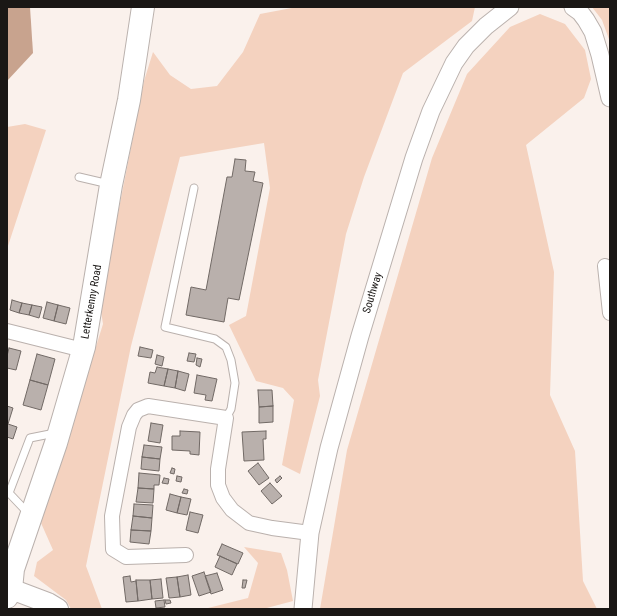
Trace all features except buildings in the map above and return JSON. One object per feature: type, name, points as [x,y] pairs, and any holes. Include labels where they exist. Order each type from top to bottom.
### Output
[{"type":"main road","name":"Letterkenny Road","points":[[9,593],[13,569],[59,432],[83,350],[97,279],[111,184],[129,100],[143,7]]},
{"type":"main road","points":[[9,593],[48,603],[58,609]]},
{"type":"street","name":"Southway","points":[[303,609],[310,533],[329,448],[360,336],[414,158],[431,111],[454,63],[466,46],[486,26],[510,7]]},
{"type":"street","points":[[573,7],[580,12],[593,32],[610,98]]},
{"type":"street","points":[[605,266],[610,313]]},
{"type":"street","points":[[7,331],[83,350]]},
{"type":"street","points":[[186,555],[126,557],[113,549],[112,516],[129,427],[138,410],[148,406],[226,418],[218,469],[218,485],[223,498],[232,510],[249,524],[310,533]]},
{"type":"lane","points":[[79,176],[111,184]]},
{"type":"lane","points":[[194,188],[165,327],[215,339],[226,347],[231,360],[235,383],[231,409],[226,418]]},
{"type":"shaded area","points":[[7,7],[30,7],[33,53],[7,81]]},
{"type":"shaded area","points":[[297,7],[475,7],[472,21],[403,73],[364,177],[346,234],[318,380],[320,396],[300,474],[282,465],[294,400],[283,388],[256,381],[229,325],[246,316],[270,188],[264,143],[180,157],[131,346],[86,566],[102,609],[71,609],[66,600],[34,576],[37,562],[53,550],[41,523],[103,324],[100,305],[144,81],[153,52],[170,75],[191,89],[217,86],[243,52],[260,14]]},
{"type":"shaded area","points":[[592,7],[610,7],[610,42],[602,20]]},
{"type":"shaded area","points":[[540,14],[565,24],[585,50],[591,79],[584,98],[526,145],[554,272],[550,395],[575,451],[583,581],[597,609],[320,609],[347,450],[432,158],[467,74],[510,27]]},
{"type":"shaded area","points":[[25,124],[46,130],[7,249],[7,127]]},
{"type":"shaded area","points":[[244,547],[281,553],[287,570],[293,601],[263,609],[204,609],[248,598],[258,563]]}]
